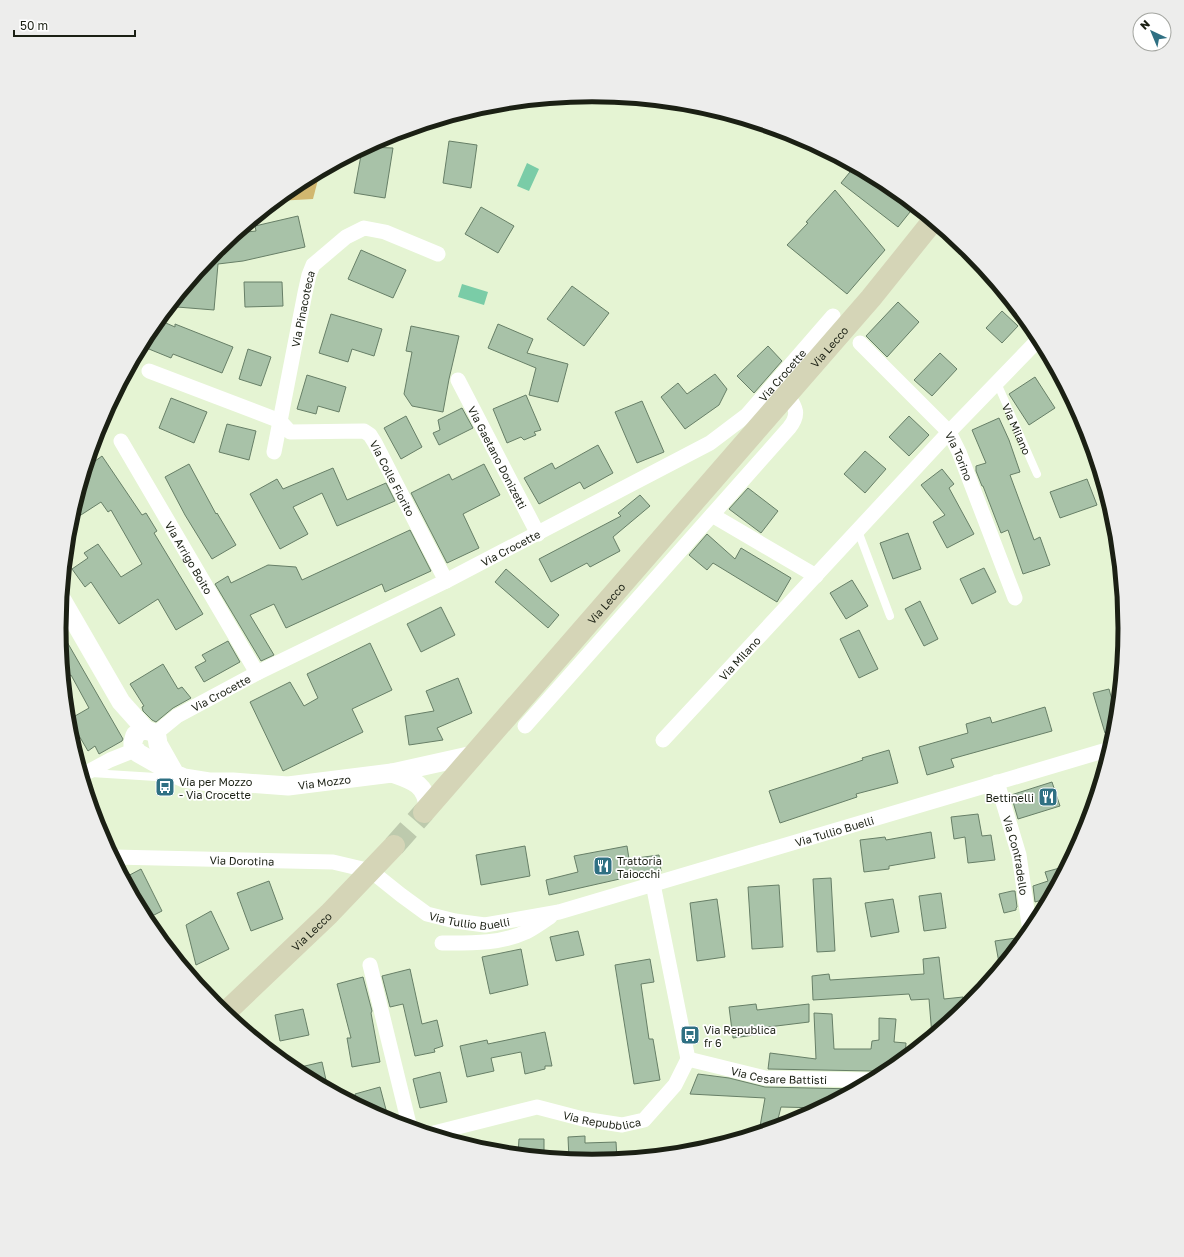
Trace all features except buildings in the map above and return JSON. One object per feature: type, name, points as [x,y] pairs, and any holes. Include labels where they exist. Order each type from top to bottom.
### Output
[{"type":"main road","name":"Via Lecco","points":[[871,298],[922,219]]},
{"type":"main road","name":"Via Lecco","points":[[426,809],[871,298],[929,225]]},
{"type":"main road","name":"Via Lecco","points":[[229,1009],[329,914],[394,846]]},
{"type":"street","name":"Via Pinacoteca","points":[[274,452],[305,293],[313,265],[346,237],[364,228],[385,232],[438,254]]},
{"type":"street","name":"Via Crocette","points":[[86,772],[144,741],[177,716],[257,674],[538,534],[710,443],[746,415],[833,316]]},
{"type":"street","name":"Via Torino","points":[[860,343],[949,432],[959,452],[1015,598]]},
{"type":"street","name":"Via Milano","points":[[663,740],[949,432],[1034,344]]},
{"type":"street","name":"Via Colle Fiorito","points":[[149,371],[280,422],[290,432],[364,431],[370,435],[446,581]]},
{"type":"street","name":"Via Gaetano Donizetti","points":[[458,380],[538,534]]},
{"type":"street","name":"Via Lecco","points":[[525,726],[794,421],[796,407],[787,394]]},
{"type":"street","name":"Via Arrigo Boito","points":[[121,441],[257,674]]},
{"type":"street","points":[[712,515],[816,576]]},
{"type":"street","name":"Via Mozzo","points":[[67,608],[144,741],[179,776],[209,782],[233,782],[288,786],[392,773],[473,755]]},
{"type":"street","name":"Via Tullio Buelli","points":[[371,871],[401,896],[427,914],[455,921],[485,925],[558,912],[1103,751]]},
{"type":"street","points":[[392,773],[415,781],[428,798],[426,809]]},
{"type":"street","name":"Via Contradello","points":[[997,782],[1019,855],[1029,922]]},
{"type":"street","name":"Via Dorotina","points":[[118,857],[333,862],[371,871]]},
{"type":"street","points":[[653,884],[688,1059]]},
{"type":"street","name":"Via Tullio Buelli","points":[[442,943],[484,943],[504,939],[525,932],[558,912]]},
{"type":"street","points":[[370,965],[408,1121]]},
{"type":"street","name":"Via Cesare Battisti","points":[[688,1059],[765,1078],[862,1080]]},
{"type":"street","name":"Via Repubblica","points":[[439,1132],[537,1107],[583,1119],[622,1125],[644,1120],[675,1085],[688,1059]]},
{"type":"lane","name":"Via Milano","points":[[997,383],[1037,474]]},
{"type":"lane","points":[[858,531],[890,616]]},
{"type":"lane","points":[[86,772],[179,776]]},
{"type":"shaded area","points":[[527,163],[539,169],[529,191],[517,186]]},
{"type":"shaded area","points":[[318,180],[313,199],[287,200]]},
{"type":"shaded area","points":[[462,284],[488,292],[484,305],[458,297]]},
{"type":"tunnel","points":[[394,846],[424,812]]},
{"type":"place","name":"Via per Mozzo - Via Crocette","points":[[165,787]]},
{"type":"place","name":"Bettinelli","points":[[1048,797]]},
{"type":"place","name":"Trattoria Taiocchi","points":[[603,866]]},
{"type":"place","name":"Via Republica fr 6","points":[[690,1035]]}]
